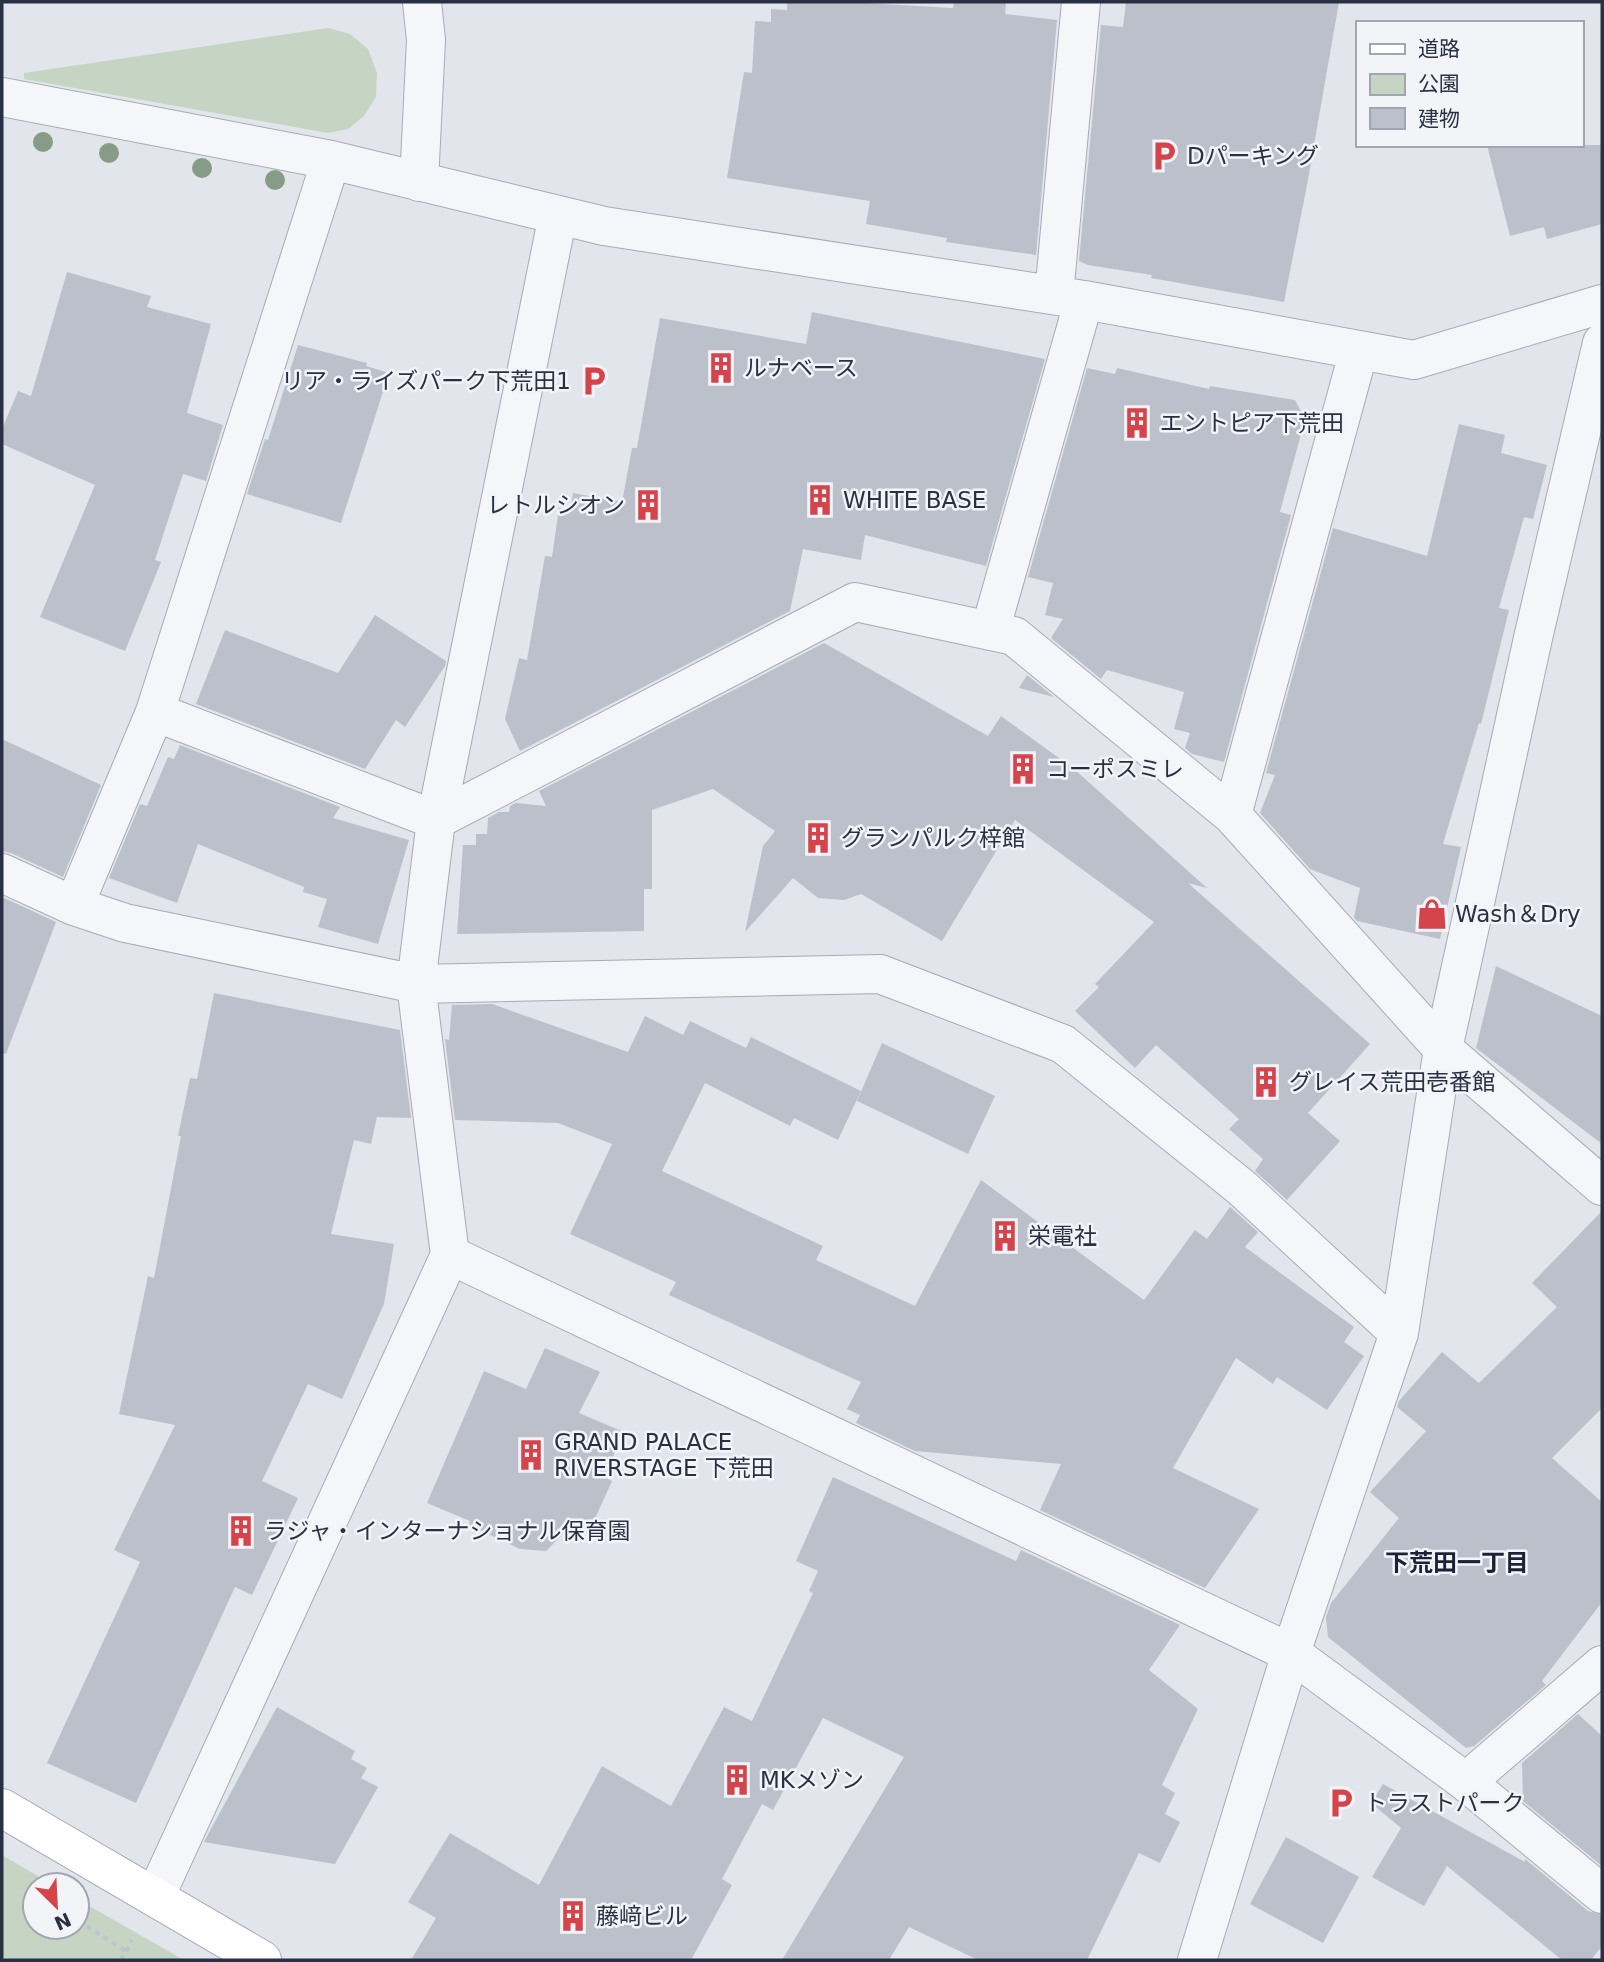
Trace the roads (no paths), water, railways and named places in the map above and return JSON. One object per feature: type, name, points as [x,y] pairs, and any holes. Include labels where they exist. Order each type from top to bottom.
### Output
[{"type":"street","points":[[419,182],[426,40],[422,2]]},
{"type":"street","points":[[990,631],[1069,297],[1081,2]]},
{"type":"street","points":[[2,97],[331,160],[604,226],[1069,297],[1414,360],[1602,304]]},
{"type":"street","points":[[74,906],[155,712],[331,160]]},
{"type":"street","points":[[155,1897],[450,1255],[416,984],[436,820],[558,215]]},
{"type":"street","points":[[1197,1960],[1292,1653],[1399,1333],[1443,1049],[1533,638],[1602,343]]},
{"type":"street","points":[[1232,815],[1359,350]]},
{"type":"street","points":[[155,712],[436,820],[855,602],[1014,636],[1232,815],[1443,1049],[1602,1186]]},
{"type":"street","points":[[2,873],[74,906],[125,923],[416,984],[880,974],[1063,1044],[1242,1188],[1399,1333]]},
{"type":"street","points":[[450,1255],[1292,1653],[1466,1782],[1602,1894]]},
{"type":"street","points":[[1466,1782],[1602,1665]]},
{"type":"street","points":[[2,1808],[262,1960]]},
{"type":"place","name":"Dパーキング","points":[[1164,156]]},
{"type":"place","name":"ルナベース","points":[[721,368]]},
{"type":"place","name":"リア・ライズパーク下荒田1","points":[[594,381]]},
{"type":"place","name":"エントピア下荒田","points":[[1137,423]]},
{"type":"place","name":"WHITE BASE","points":[[820,500]]},
{"type":"place","name":"レトルシオン","points":[[648,505]]},
{"type":"place","name":"コーポスミレ","points":[[1023,769]]},
{"type":"place","name":"グランパルク梓館","points":[[818,838]]},
{"type":"place","name":"Wash＆Dry","points":[[1432,914]]},
{"type":"place","name":"グレイス荒田壱番館","points":[[1266,1082]]},
{"type":"place","name":"栄電社","points":[[1005,1236]]},
{"type":"place","name":"GRAND PALACE RIVERSTAGE 下荒田","points":[[531,1455]]},
{"type":"place","name":"ラジャ・インターナショナル保育園","points":[[241,1531]]},
{"type":"place","name":"MKメゾン","points":[[737,1780]]},
{"type":"place","name":"トラストパーク","points":[[1341,1803]]},
{"type":"place","name":"藤﨑ビル","points":[[573,1916]]},
{"type":"district","name":"下荒田一丁目","points":[[1457,1563]]}]
